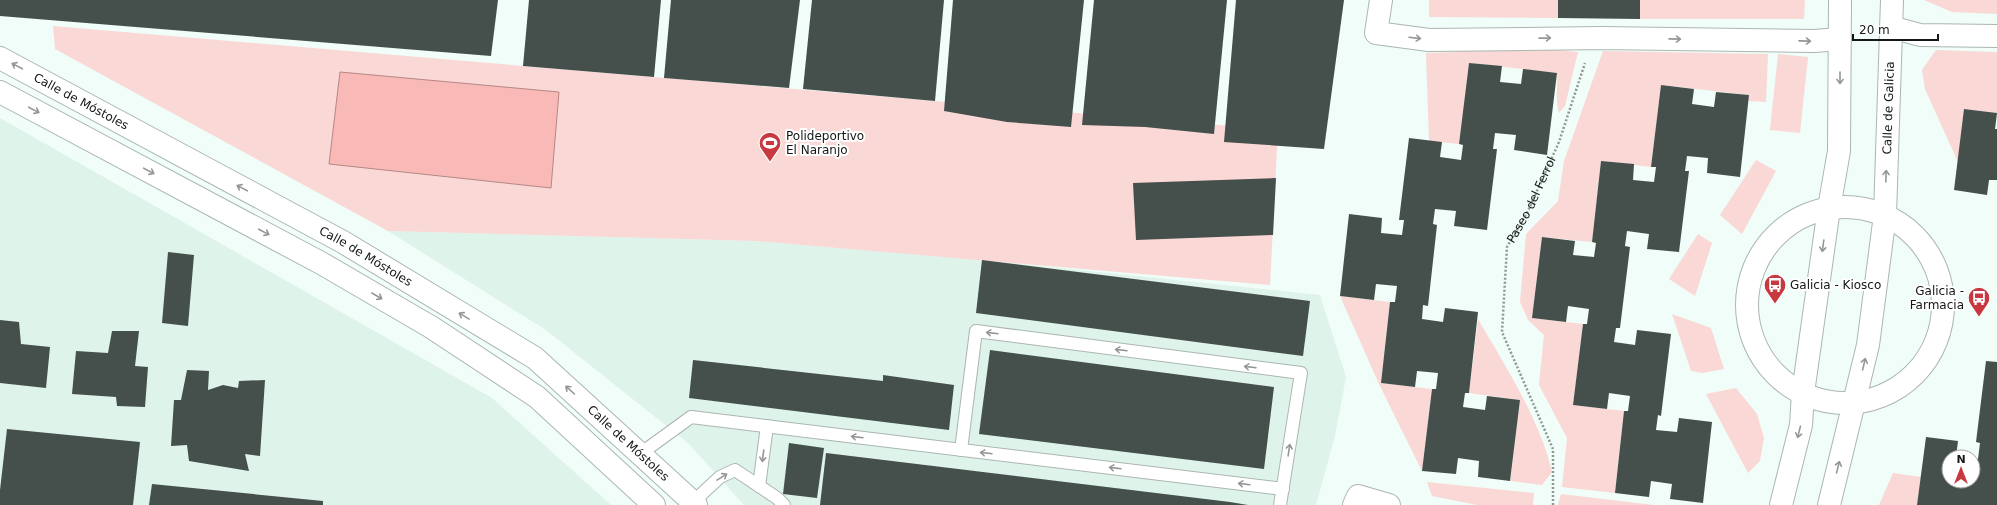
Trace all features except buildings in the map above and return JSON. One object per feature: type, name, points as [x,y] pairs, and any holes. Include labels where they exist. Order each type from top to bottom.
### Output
[{"type":"street","points":[[1381,0],[1376,33],[1429,40],[1602,38],[1814,42],[1840,39]]},
{"type":"street","points":[[1781,505],[1801,425],[1803,393],[1829,208],[1839,151],[1840,0]]},
{"type":"street","name":"Calle de Galicia","points":[[1829,505],[1868,345],[1885,215],[1892,0]]},
{"type":"street","points":[[1891,27],[1920,35],[1997,36]]},
{"type":"street","name":"Calle de Móstoles","points":[[0,58],[343,242],[535,358],[694,504]]},
{"type":"street","points":[[0,92],[321,263],[431,327],[537,397],[654,505]]},
{"type":"street","points":[[1857,207],[1885,215],[1910,231],[1928,252],[1939,276],[1944,302],[1941,329],[1931,353],[1916,372],[1899,387],[1881,396],[1855,402],[1825,401],[1803,393],[1774,372],[1759,353],[1750,330],[1746,301],[1752,273],[1763,250],[1780,231],[1802,217],[1829,208],[1857,207]]},
{"type":"street","points":[[1356,501],[1389,505]]},
{"type":"lane","points":[[961,450],[976,331],[1301,374],[1280,505]]},
{"type":"lane","points":[[640,454],[691,417],[1283,489]]},
{"type":"lane","points":[[759,486],[767,426]]},
{"type":"lane","points":[[694,504],[720,477],[735,470],[784,505]]},
{"type":"path","name":"Paseo del Ferrol","points":[[1553,505],[1553,449],[1502,332],[1507,247],[1528,210],[1559,142],[1586,60],[1602,38]]},
{"type":"shaded area","points":[[1429,0],[1558,0],[1558,18],[1429,17]]},
{"type":"shaded area","points":[[1640,0],[1805,0],[1804,19],[1640,19]]},
{"type":"shaded area","points":[[1924,0],[1997,0],[1997,14],[1952,12]]},
{"type":"shaded area","name":"Polideportivo El Naranjo","points":[[53,26],[1278,130],[1270,285],[756,241],[388,231],[55,49]]},
{"type":"shaded area","points":[[1457,41],[1578,52],[1565,106],[1559,113],[1557,98],[1557,73],[1469,63],[1459,144],[1429,141],[1426,53],[1457,52]]},
{"type":"shaded area","points":[[1936,50],[1997,52],[1997,113],[1964,109],[1958,162],[1925,89],[1922,70]]},
{"type":"shaded area","points":[[1603,51],[1768,54],[1766,102],[1748,101],[1749,95],[1661,85],[1651,167],[1601,161],[1592,242],[1542,237],[1532,318],[1583,324],[1573,405],[1624,411],[1615,493],[1562,487],[1567,438],[1539,385],[1544,335],[1528,320],[1520,302],[1526,234],[1558,201],[1564,161]]},
{"type":"shaded area","points":[[1778,54],[1808,57],[1800,133],[1770,130]]},
{"type":"shaded area","points":[[340,72],[559,92],[551,188],[329,164]]},
{"type":"shaded area","points":[[0,118],[492,398],[611,505],[0,505]]},
{"type":"shaded area","points":[[1756,160],[1776,171],[1742,234],[1720,215]]},
{"type":"shaded area","points":[[388,231],[756,241],[982,260],[1320,295],[1346,377],[1335,436],[1316,505],[744,505],[688,443],[546,330]]},
{"type":"shaded area","points":[[1698,234],[1712,243],[1695,296],[1669,279]]},
{"type":"shaded area","points":[[1340,296],[1390,302],[1381,383],[1432,389],[1422,471],[1379,384]]},
{"type":"shaded area","points":[[1672,314],[1711,328],[1724,369],[1702,373],[1691,371]]},
{"type":"shaded area","points":[[1478,319],[1521,393],[1531,413],[1547,453],[1552,472],[1542,485],[1510,481],[1520,400],[1469,393]]},
{"type":"shaded area","points":[[1736,388],[1757,414],[1764,438],[1760,461],[1748,473],[1706,394]]},
{"type":"shaded area","points":[[1893,473],[1921,477],[1917,505],[1879,505]]},
{"type":"shaded area","points":[[1427,482],[1534,493],[1533,505],[1477,505],[1432,496]]},
{"type":"shaded area","points":[[1561,494],[1654,505],[1558,505]]},
{"type":"place","name":"Polideportivo El Naranjo","points":[[770,162]]},
{"type":"place","name":"Galicia - Kiosco","points":[[1775,304]]},
{"type":"place","name":"Galicia - Farmacia","points":[[1979,318]]}]
